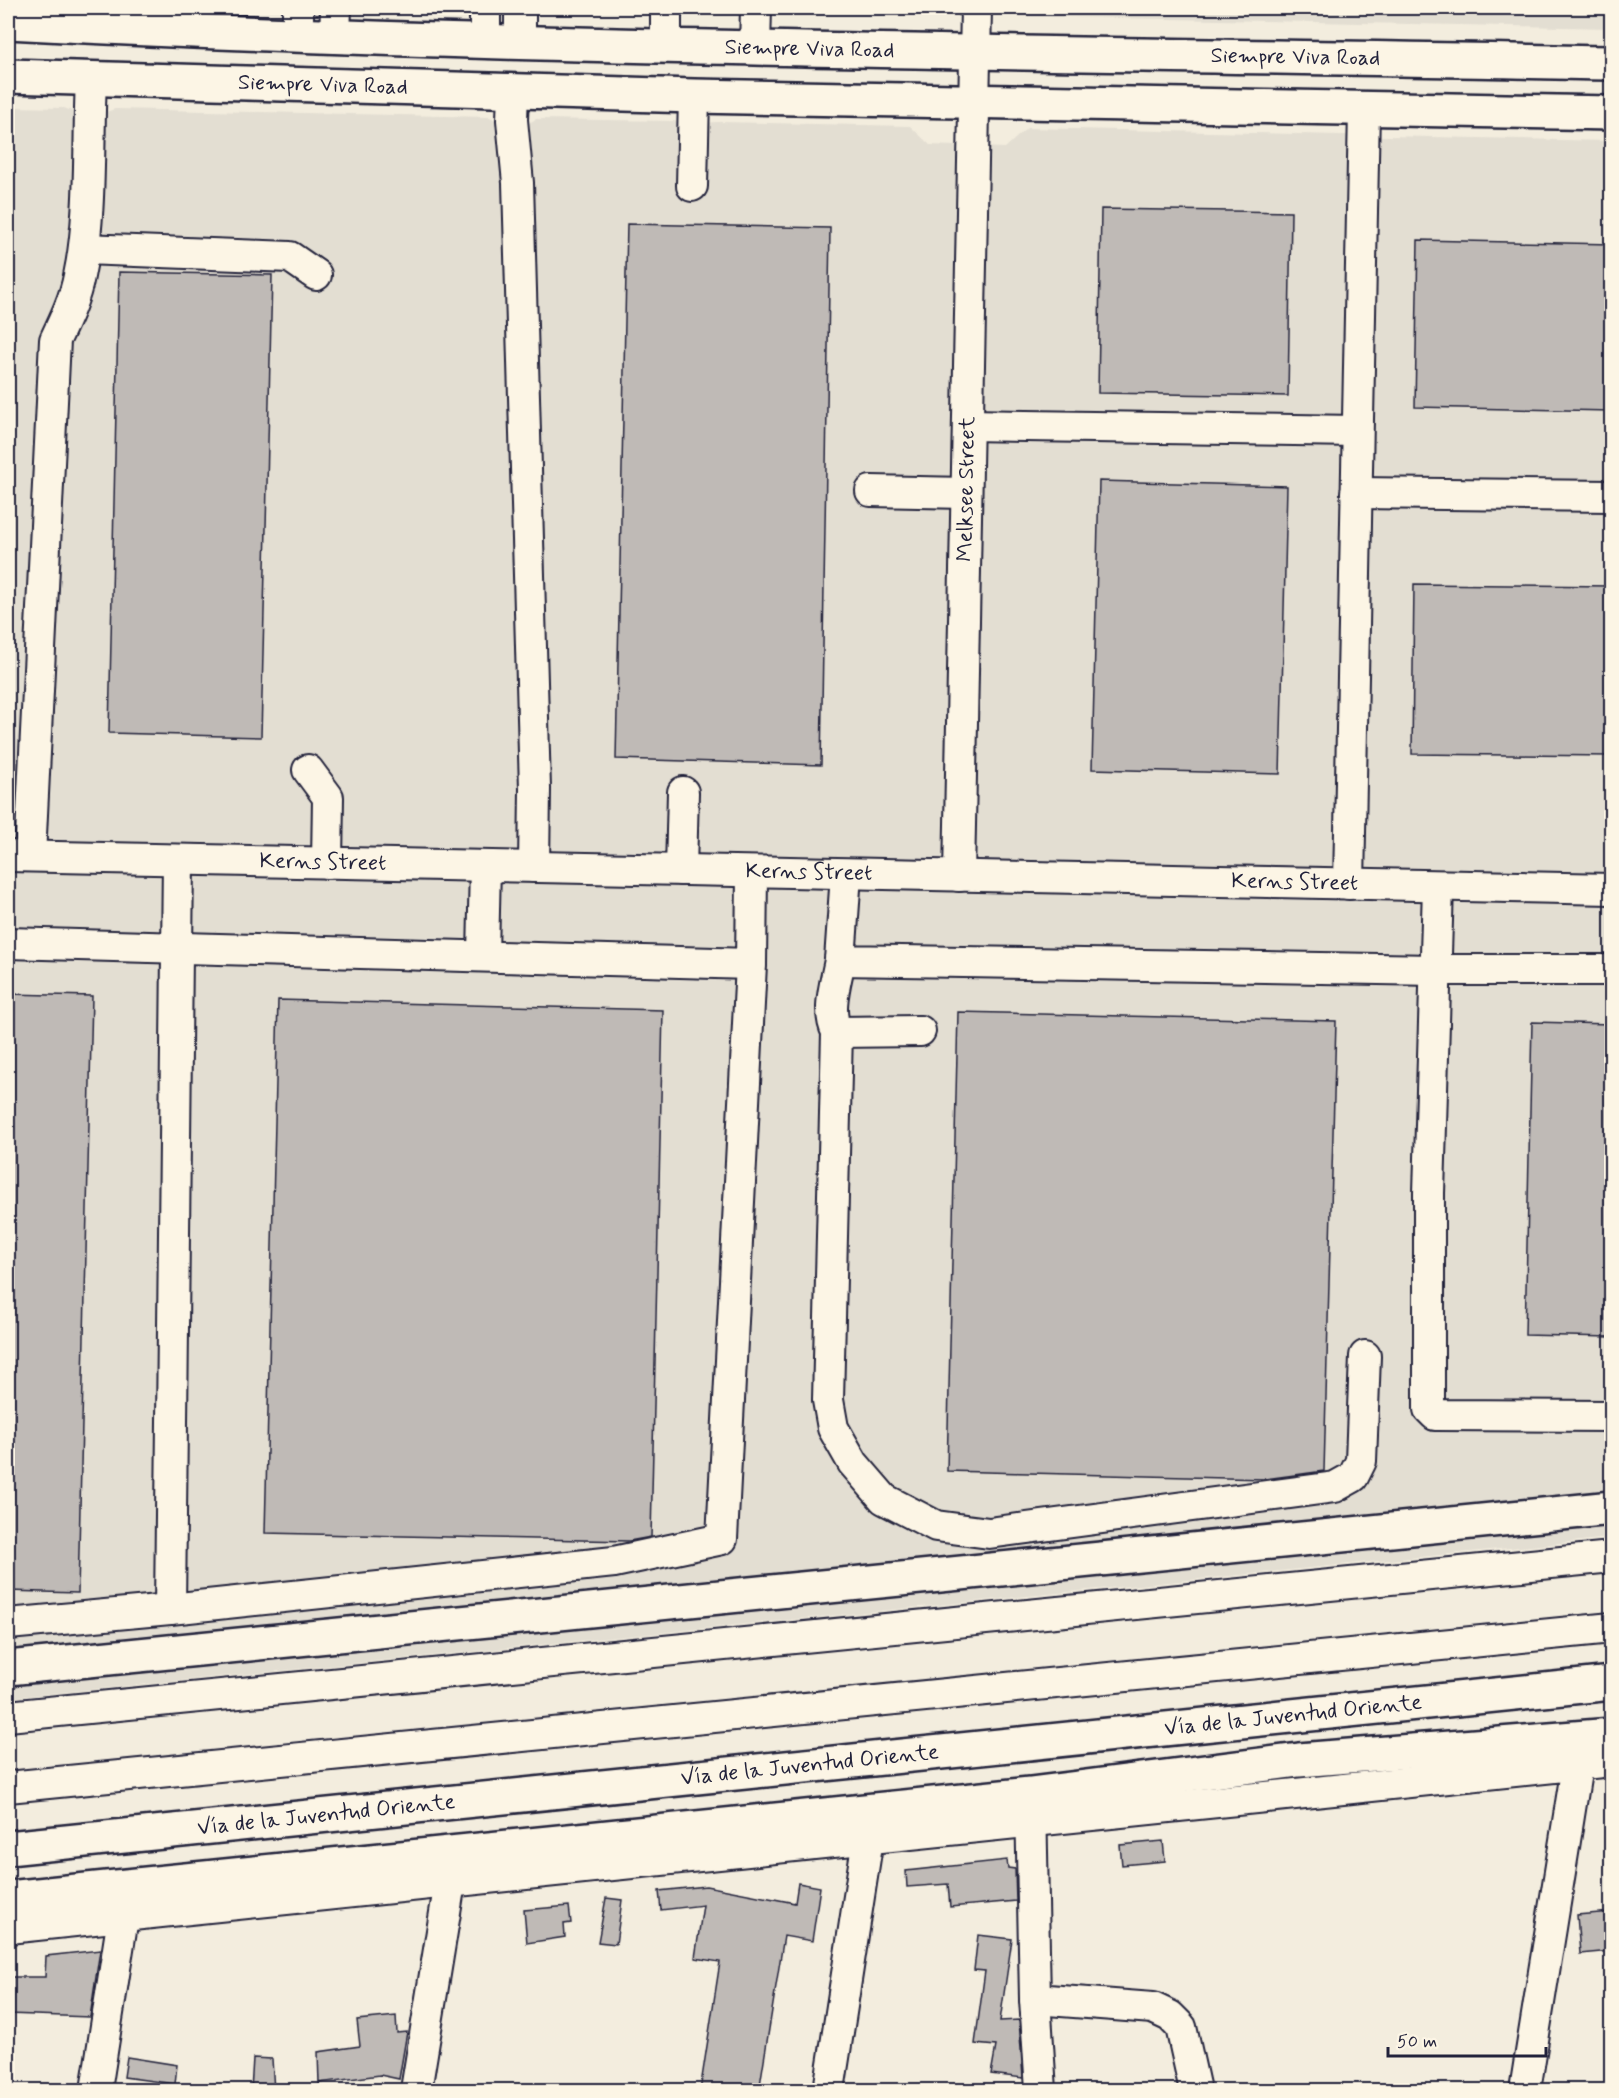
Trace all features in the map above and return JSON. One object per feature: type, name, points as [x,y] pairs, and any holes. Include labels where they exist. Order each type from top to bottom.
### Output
[{"type":"main road","name":"Siempre Viva Road","points":[[8,22],[150,18],[336,21],[485,40],[1611,63]]},
{"type":"main road","name":"Siempre Viva Road","points":[[8,76],[694,96],[1611,113]]},
{"type":"main road","points":[[8,1668],[1611,1508]]},
{"type":"main road","points":[[8,1689],[1611,1530]]},
{"type":"main road","name":"Vía de la Juventud Oriente","points":[[8,1848],[1611,1683]]},
{"type":"main road","points":[[1492,1695],[1425,1711],[1417,1717],[1416,1724],[1424,1735],[1470,1739],[1499,1745]]},
{"type":"main road","points":[[1293,1716],[1312,1721],[1380,1716],[1386,1722],[1388,1729],[1385,1740],[1377,1744],[1299,1760]]},
{"type":"main road","name":"Vía de la Juventud Oriente","points":[[8,1898],[126,1901],[1031,1808],[1299,1760],[1499,1745],[1590,1746]]},
{"type":"street","points":[[485,8],[485,40]]},
{"type":"street","points":[[520,8],[520,41]]},
{"type":"street","points":[[666,8],[666,45]]},
{"type":"street","points":[[754,47],[756,8]]},
{"type":"street","name":"Melksee Street","points":[[959,876],[976,8]]},
{"type":"street","points":[[19,856],[55,340],[67,315],[79,278],[84,249],[91,79]]},
{"type":"street","points":[[513,91],[512,120],[518,183],[535,789],[534,867]]},
{"type":"street","points":[[692,186],[694,96]]},
{"type":"street","points":[[1349,884],[1364,109]]},
{"type":"street","points":[[84,249],[290,257],[316,275]]},
{"type":"street","points":[[968,425],[1357,431]]},
{"type":"street","points":[[871,491],[966,493]]},
{"type":"street","points":[[1356,492],[1611,496]]},
{"type":"street","points":[[308,770],[328,797],[327,863]]},
{"type":"street","points":[[681,870],[683,792]]},
{"type":"street","name":"Kerns Street","points":[[19,856],[752,873],[1611,889]]},
{"type":"street","points":[[170,1610],[178,860]]},
{"type":"street","points":[[483,955],[485,866]]},
{"type":"street","points":[[8,1624],[170,1610],[614,1562],[722,1539],[751,964],[752,873]]},
{"type":"street","points":[[846,874],[840,960],[834,991],[832,1023],[837,1032],[828,1400],[833,1428],[853,1463],[884,1499],[936,1526],[989,1533],[1335,1487],[1353,1477],[1361,1461],[1365,1356]]},
{"type":"street","points":[[1438,886],[1429,1181],[1429,1410],[1435,1415],[1611,1416]]},
{"type":"street","points":[[8,943],[751,964]]},
{"type":"street","points":[[840,960],[1436,970],[1611,970]]},
{"type":"street","points":[[837,1032],[920,1030]]},
{"type":"street","points":[[8,1716],[1611,1557]]},
{"type":"street","points":[[8,1786],[1611,1628]]},
{"type":"street","points":[[1525,2091],[1590,1746]]},
{"type":"street","points":[[1041,2091],[1035,1999],[1031,1808],[1590,1746],[1611,1761]]},
{"type":"street","points":[[829,2091],[870,1824]]},
{"type":"street","points":[[416,2091],[452,1867]]},
{"type":"street","points":[[8,1928],[126,1901],[96,2091]]},
{"type":"street","points":[[1035,1999],[1153,2008],[1170,2016],[1181,2027],[1195,2091]]},
{"type":"shaded area","points":[[689,8],[928,8],[919,15]]},
{"type":"shaded area","points":[[1011,8],[1611,8],[1612,28],[1021,16]]},
{"type":"shaded area","points":[[8,107],[64,108],[74,112],[106,112],[115,109],[490,117],[499,122],[529,123],[536,119],[674,121],[681,124],[718,122],[910,126],[930,145],[1005,148],[1027,128],[1611,141],[1611,1538],[8,1698]]},
{"type":"building","points":[[1101,209],[1291,212],[1288,396],[1098,393]]},
{"type":"building","points":[[627,224],[830,228],[821,765],[616,759]]},
{"type":"building","points":[[1418,240],[1611,244],[1611,411],[1415,407]]},
{"type":"building","points":[[119,272],[272,275],[261,737],[109,733]]},
{"type":"building","points":[[1099,481],[1287,486],[1280,774],[1092,769]]},
{"type":"building","points":[[1414,584],[1611,586],[1611,756],[1412,754]]},
{"type":"building","points":[[8,994],[92,996],[78,1593],[8,1591]]},
{"type":"building","points":[[278,1000],[663,1010],[651,1537],[629,1541],[265,1533]]},
{"type":"building","points":[[958,1012],[1336,1021],[1324,1471],[1265,1479],[947,1471]]},
{"type":"building","points":[[1532,1022],[1611,1024],[1611,1337],[1525,1335]]},
{"type":"building","points":[[1163,1841],[1165,1861],[1122,1865],[1120,1845]]},
{"type":"building","points":[[1007,1860],[1008,1868],[1015,1869],[1016,1901],[950,1907],[948,1884],[907,1887],[906,1871]]},
{"type":"building","points":[[798,1883],[820,1887],[812,1941],[784,1936],[759,2091],[700,2091],[720,1962],[695,1958],[703,1905],[661,1910],[659,1891],[706,1886],[795,1903]]},
{"type":"building","points":[[606,1898],[622,1900],[616,1944],[598,1942]]},
{"type":"building","points":[[569,1906],[571,1923],[564,1924],[565,1937],[527,1943],[524,1910]]},
{"type":"building","points":[[1611,1912],[1611,1951],[1580,1954],[1577,1915]]},
{"type":"building","points":[[978,1935],[1012,1939],[1000,2021],[1019,2020],[1023,2078],[991,2074],[996,2046],[975,2044],[985,1971],[974,1970]]},
{"type":"building","points":[[100,1950],[90,2017],[8,2014],[8,1977],[45,1977],[46,1956]]},
{"type":"building","points":[[396,2016],[397,2033],[407,2032],[399,2079],[380,2075],[319,2083],[318,2052],[360,2046],[357,2020]]},
{"type":"building","points":[[127,2057],[177,2065],[175,2084],[124,2077]]},
{"type":"building","points":[[253,2058],[272,2059],[274,2091],[251,2091]]}]
